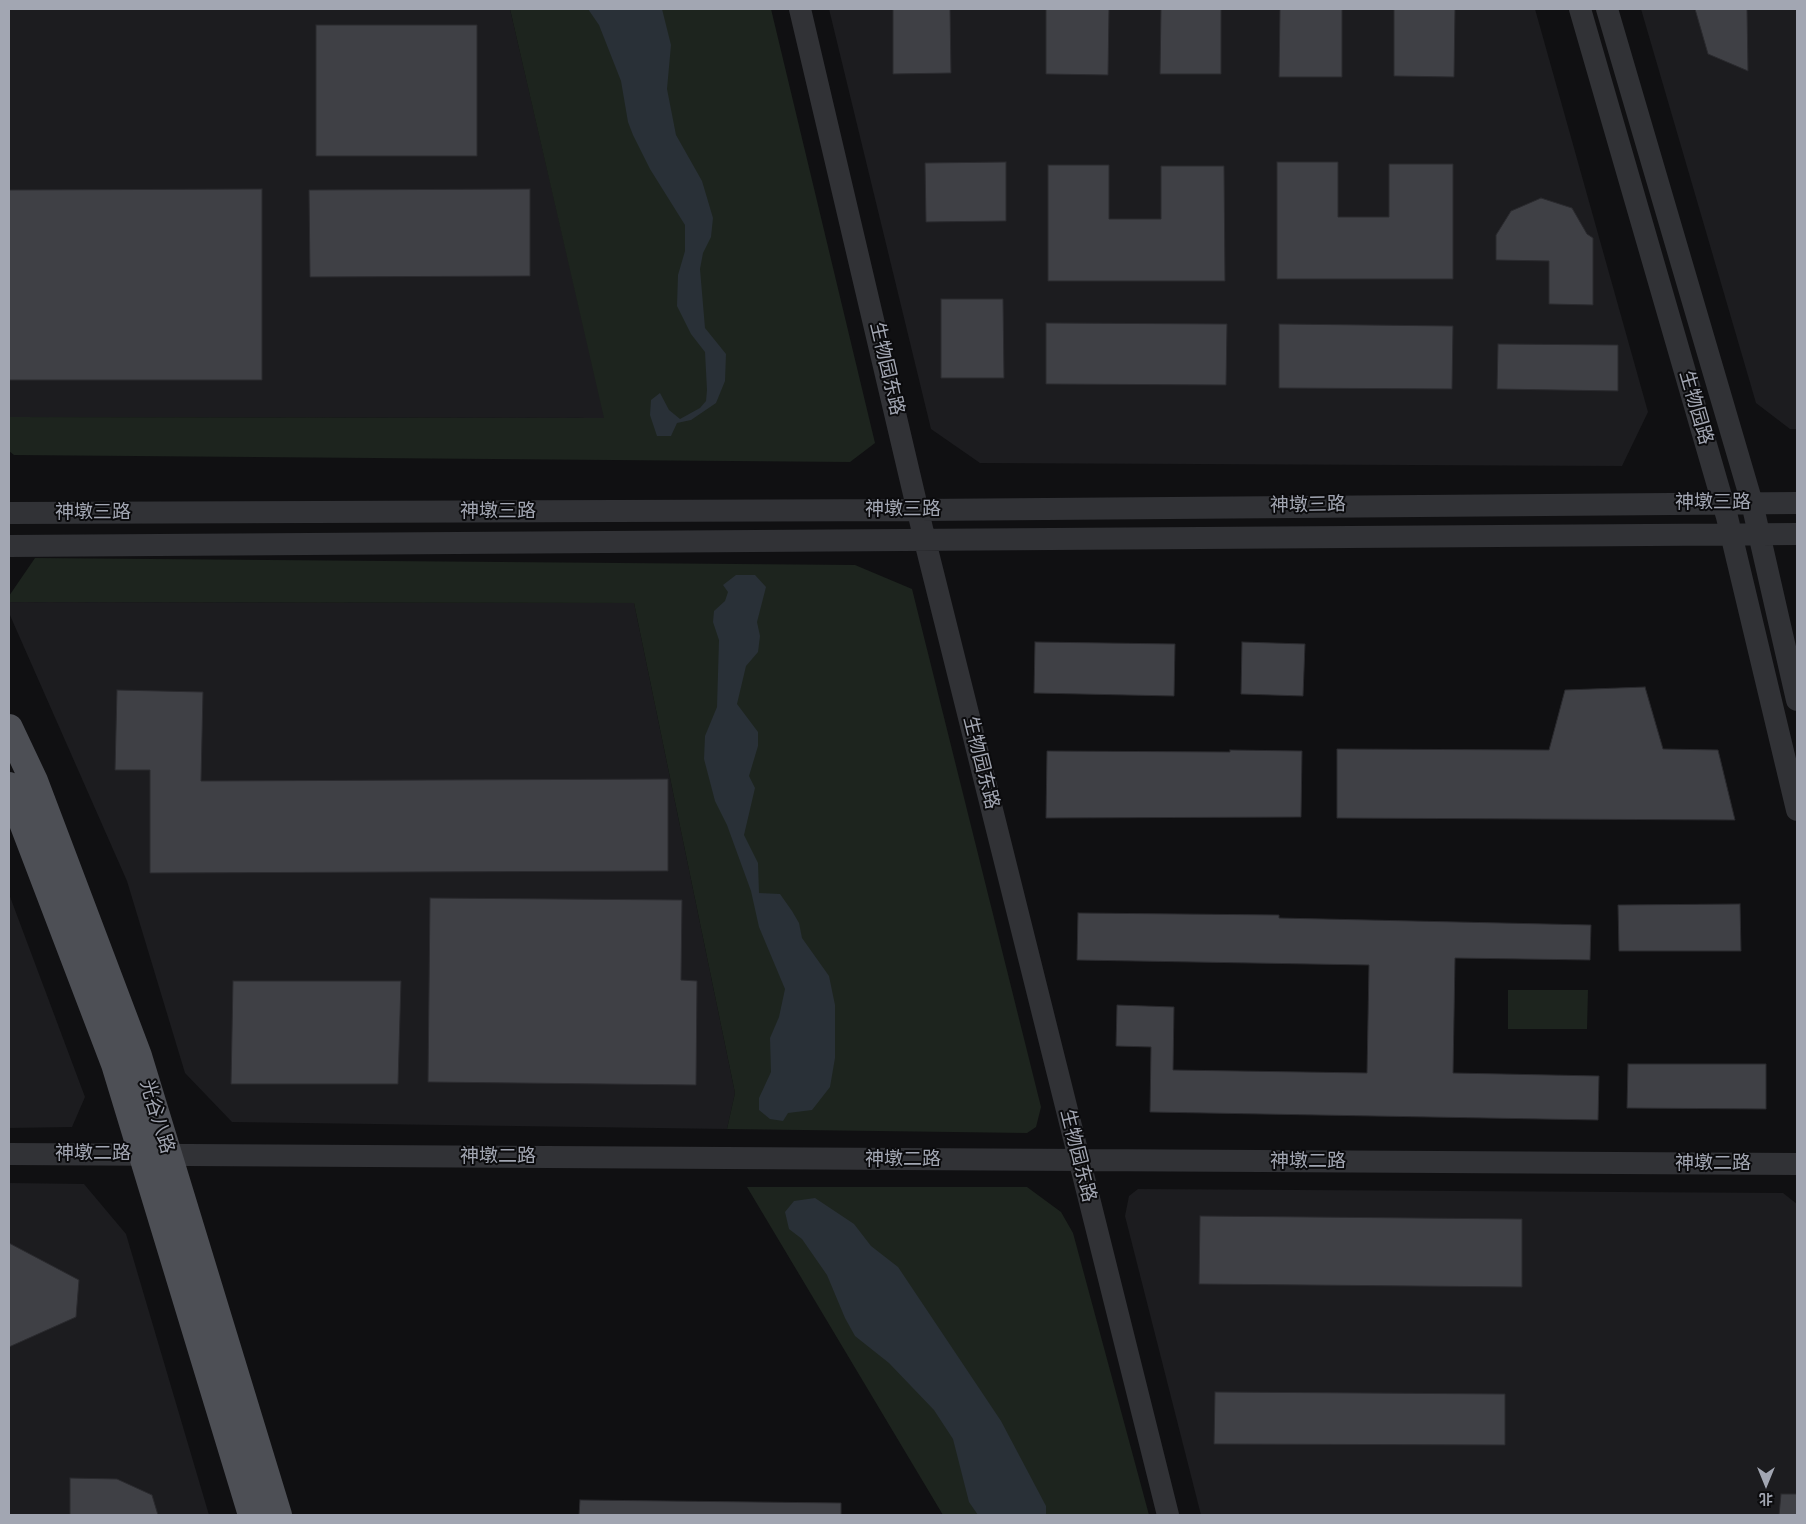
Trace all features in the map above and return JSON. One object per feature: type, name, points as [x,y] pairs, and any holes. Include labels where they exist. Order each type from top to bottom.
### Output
[{"type":"main road","name":"光谷八路","points":[[9,728],[34,781],[138,1056],[155,1154],[252,1515]]},
{"type":"main road","name":"光谷八路","points":[[9,786],[115,1064],[155,1154],[278,1515]]},
{"type":"street","name":"生物园东路","points":[[800,9],[920,510],[925,541],[1078,1161],[1168,1515]]},
{"type":"street","name":"生物园路","points":[[1580,9],[1722,502],[1797,810]]},
{"type":"street","name":"生物园路","points":[[1607,9],[1752,503],[1757,534],[1797,700]]},
{"type":"street","name":"神墩三路","points":[[9,513],[920,510],[1722,502],[1797,503]]},
{"type":"street","name":"神墩三路","points":[[9,546],[1797,534]]},
{"type":"street","name":"神墩二路","points":[[9,1154],[1797,1164]]},
{"type":"shaded area","points":[[9,9],[510,9],[605,418],[9,417]]},
{"type":"shaded area","points":[[510,9],[771,9],[875,443],[850,462],[14,455],[9,451],[9,417],[604,418]]},
{"type":"shaded area","points":[[588,9],[662,9],[671,45],[667,89],[676,135],[702,181],[713,218],[711,237],[703,253],[700,269],[705,328],[726,354],[725,381],[716,403],[691,420],[677,423],[671,436],[657,436],[650,415],[651,400],[660,393],[669,410],[680,419],[700,408],[706,401],[707,390],[705,352],[691,334],[677,306],[678,275],[685,251],[685,225],[650,169],[633,135],[628,122],[621,81],[599,25]]},
{"type":"shaded area","points":[[829,9],[1535,9],[1648,412],[1622,466],[980,463],[931,429]]},
{"type":"shaded area","points":[[1641,9],[1797,9],[1797,429],[1790,429],[1756,403]]},
{"type":"shaded area","points":[[35,558],[855,565],[912,589],[1041,1107],[1036,1127],[1027,1133],[727,1129],[735,1093],[634,603],[9,602],[9,596]]},
{"type":"shaded area","points":[[736,575],[755,575],[766,587],[757,622],[760,636],[758,652],[746,666],[737,704],[758,732],[758,746],[749,776],[755,788],[744,835],[758,863],[759,893],[780,894],[792,911],[799,923],[802,938],[829,976],[835,1005],[835,1058],[830,1087],[812,1110],[788,1113],[783,1121],[770,1119],[759,1110],[759,1098],[771,1072],[770,1038],[779,1017],[785,989],[759,927],[751,891],[727,825],[715,801],[704,759],[705,736],[717,707],[719,640],[713,622],[714,611],[725,601],[728,592],[723,585]]},
{"type":"shaded area","points":[[9,602],[634,603],[735,1093],[727,1129],[232,1122],[185,1073],[127,881],[9,613]]},
{"type":"shaded area","points":[[9,894],[85,1097],[72,1127],[9,1128]]},
{"type":"shaded area","points":[[1508,990],[1588,990],[1587,1029],[1508,1029]]},
{"type":"shaded area","points":[[9,1183],[84,1184],[126,1234],[209,1515],[9,1515]]},
{"type":"shaded area","points":[[747,1187],[1027,1187],[1061,1212],[1073,1233],[1149,1515],[943,1515]]},
{"type":"shaded area","points":[[1138,1189],[1783,1193],[1797,1204],[1797,1515],[1201,1515],[1125,1216],[1129,1196]]},
{"type":"shaded area","points":[[815,1198],[854,1224],[871,1246],[898,1267],[1001,1421],[1046,1506],[1046,1515],[978,1515],[969,1502],[953,1439],[934,1410],[889,1363],[855,1336],[845,1318],[827,1275],[802,1239],[789,1229],[785,1212],[794,1201]]},
{"type":"building","points":[[893,9],[950,9],[951,73],[893,74]]},
{"type":"building","points":[[1046,9],[1109,9],[1108,75],[1046,74]]},
{"type":"building","points":[[1161,9],[1221,9],[1221,74],[1160,74]]},
{"type":"building","points":[[1280,9],[1342,9],[1342,77],[1279,77]]},
{"type":"building","points":[[1394,9],[1455,9],[1454,77],[1394,76]]},
{"type":"building","points":[[1695,9],[1747,9],[1748,71],[1708,54]]},
{"type":"building","points":[[316,25],[477,25],[477,156],[316,156]]},
{"type":"building","points":[[1006,162],[1006,221],[926,222],[925,163]]},
{"type":"building","points":[[1277,162],[1338,162],[1338,217],[1389,217],[1389,164],[1453,164],[1453,279],[1277,279]]},
{"type":"building","points":[[1048,165],[1109,165],[1109,219],[1161,219],[1161,166],[1224,166],[1225,281],[1048,281]]},
{"type":"building","points":[[262,189],[262,380],[9,380],[9,190]]},
{"type":"building","points":[[530,189],[530,276],[310,277],[309,190]]},
{"type":"building","points":[[1541,198],[1572,208],[1587,234],[1593,238],[1593,305],[1549,304],[1549,261],[1496,260],[1496,235],[1511,211]]},
{"type":"building","points":[[941,299],[1003,299],[1004,378],[941,378]]},
{"type":"building","points":[[1046,323],[1227,324],[1226,385],[1046,384]]},
{"type":"building","points":[[1279,324],[1453,326],[1452,389],[1279,388]]},
{"type":"building","points":[[1498,344],[1618,345],[1618,391],[1497,389]]},
{"type":"building","points":[[1035,642],[1175,644],[1174,696],[1034,693]]},
{"type":"building","points":[[1242,642],[1305,644],[1303,696],[1241,694]]},
{"type":"building","points":[[1645,687],[1663,749],[1718,750],[1735,820],[1337,818],[1337,749],[1549,750],[1565,690]]},
{"type":"building","points":[[117,690],[203,692],[201,781],[668,779],[668,871],[150,873],[150,770],[115,770]]},
{"type":"building","points":[[1230,750],[1302,751],[1301,817],[1046,818],[1047,751],[1230,752]]},
{"type":"building","points":[[430,898],[682,900],[681,980],[697,981],[696,1085],[428,1082]]},
{"type":"building","points":[[1740,904],[1741,951],[1619,951],[1618,905]]},
{"type":"building","points":[[1078,913],[1279,915],[1279,918],[1591,925],[1590,960],[1455,958],[1453,1073],[1599,1076],[1598,1120],[1150,1112],[1151,1047],[1116,1046],[1117,1005],[1174,1007],[1173,1070],[1367,1073],[1369,965],[1077,960]]},
{"type":"building","points":[[233,981],[401,981],[398,1084],[231,1084]]},
{"type":"building","points":[[1628,1064],[1766,1064],[1766,1109],[1627,1108]]},
{"type":"building","points":[[1200,1216],[1522,1219],[1522,1287],[1199,1284]]},
{"type":"building","points":[[9,1243],[79,1280],[76,1317],[9,1347]]},
{"type":"building","points":[[1215,1392],[1505,1394],[1505,1445],[1214,1444]]},
{"type":"building","points":[[70,1478],[117,1479],[152,1495],[158,1515],[70,1515]]},
{"type":"building","points":[[1781,1494],[1797,1494],[1797,1515],[1779,1515]]},
{"type":"building","points":[[580,1500],[841,1503],[841,1515],[579,1515]]}]
